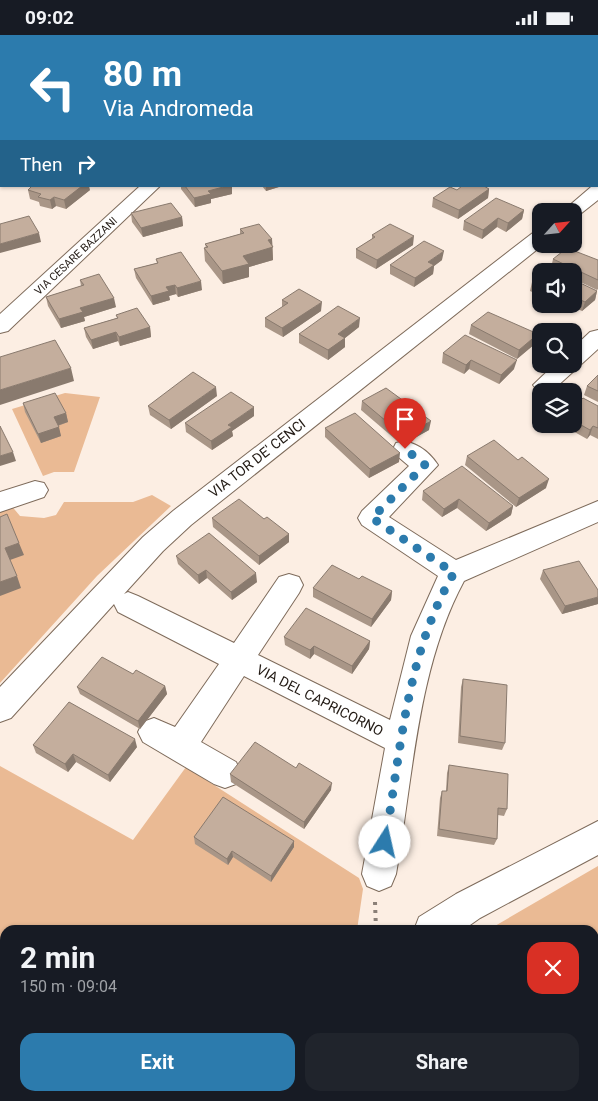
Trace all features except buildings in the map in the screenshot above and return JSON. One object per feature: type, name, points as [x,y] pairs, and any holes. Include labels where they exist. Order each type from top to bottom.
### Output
[{"type":"street","name":"VIA CESARE BAZZANI","points":[[0,326],[150,187]]},
{"type":"street","points":[[582,203],[598,191]]},
{"type":"street","name":"VIA TOR DE' CENCI","points":[[0,708],[153,544],[182,518],[532,243]]},
{"type":"street","points":[[582,352],[598,337]]},
{"type":"street","points":[[548,383],[559,373]]},
{"type":"street","points":[[405,449],[425,465],[372,518],[454,573]]},
{"type":"street","points":[[0,502],[35,490]]},
{"type":"street","points":[[379,874],[419,651],[434,610],[454,573],[598,511]]},
{"type":"street","name":"VIA DEL CAPRICORNO","points":[[180,746],[289,585]]},
{"type":"street","name":"VIA DEL CAPRICORNO","points":[[128,604],[402,741]]},
{"type":"street","points":[[154,732],[225,773]]},
{"type":"street","points":[[439,925],[468,905],[598,837]]},
{"type":"path","points":[[375,907],[376,925]]},
{"type":"shaded area","points":[[65,393],[100,397],[74,472],[54,472],[43,476],[12,409]]},
{"type":"shaded area","points":[[152,495],[171,506],[97,576],[0,683],[0,508],[10,504],[20,516],[44,518],[56,515],[64,502],[133,502]]},
{"type":"shaded area","points":[[0,766],[133,840],[186,767],[359,878],[363,889],[358,925],[0,925]]},
{"type":"shaded area","points":[[598,866],[598,925],[497,925]]},
{"type":"route","points":[[385,842],[419,651],[434,610],[454,573],[372,518],[425,465],[405,449]]}]
